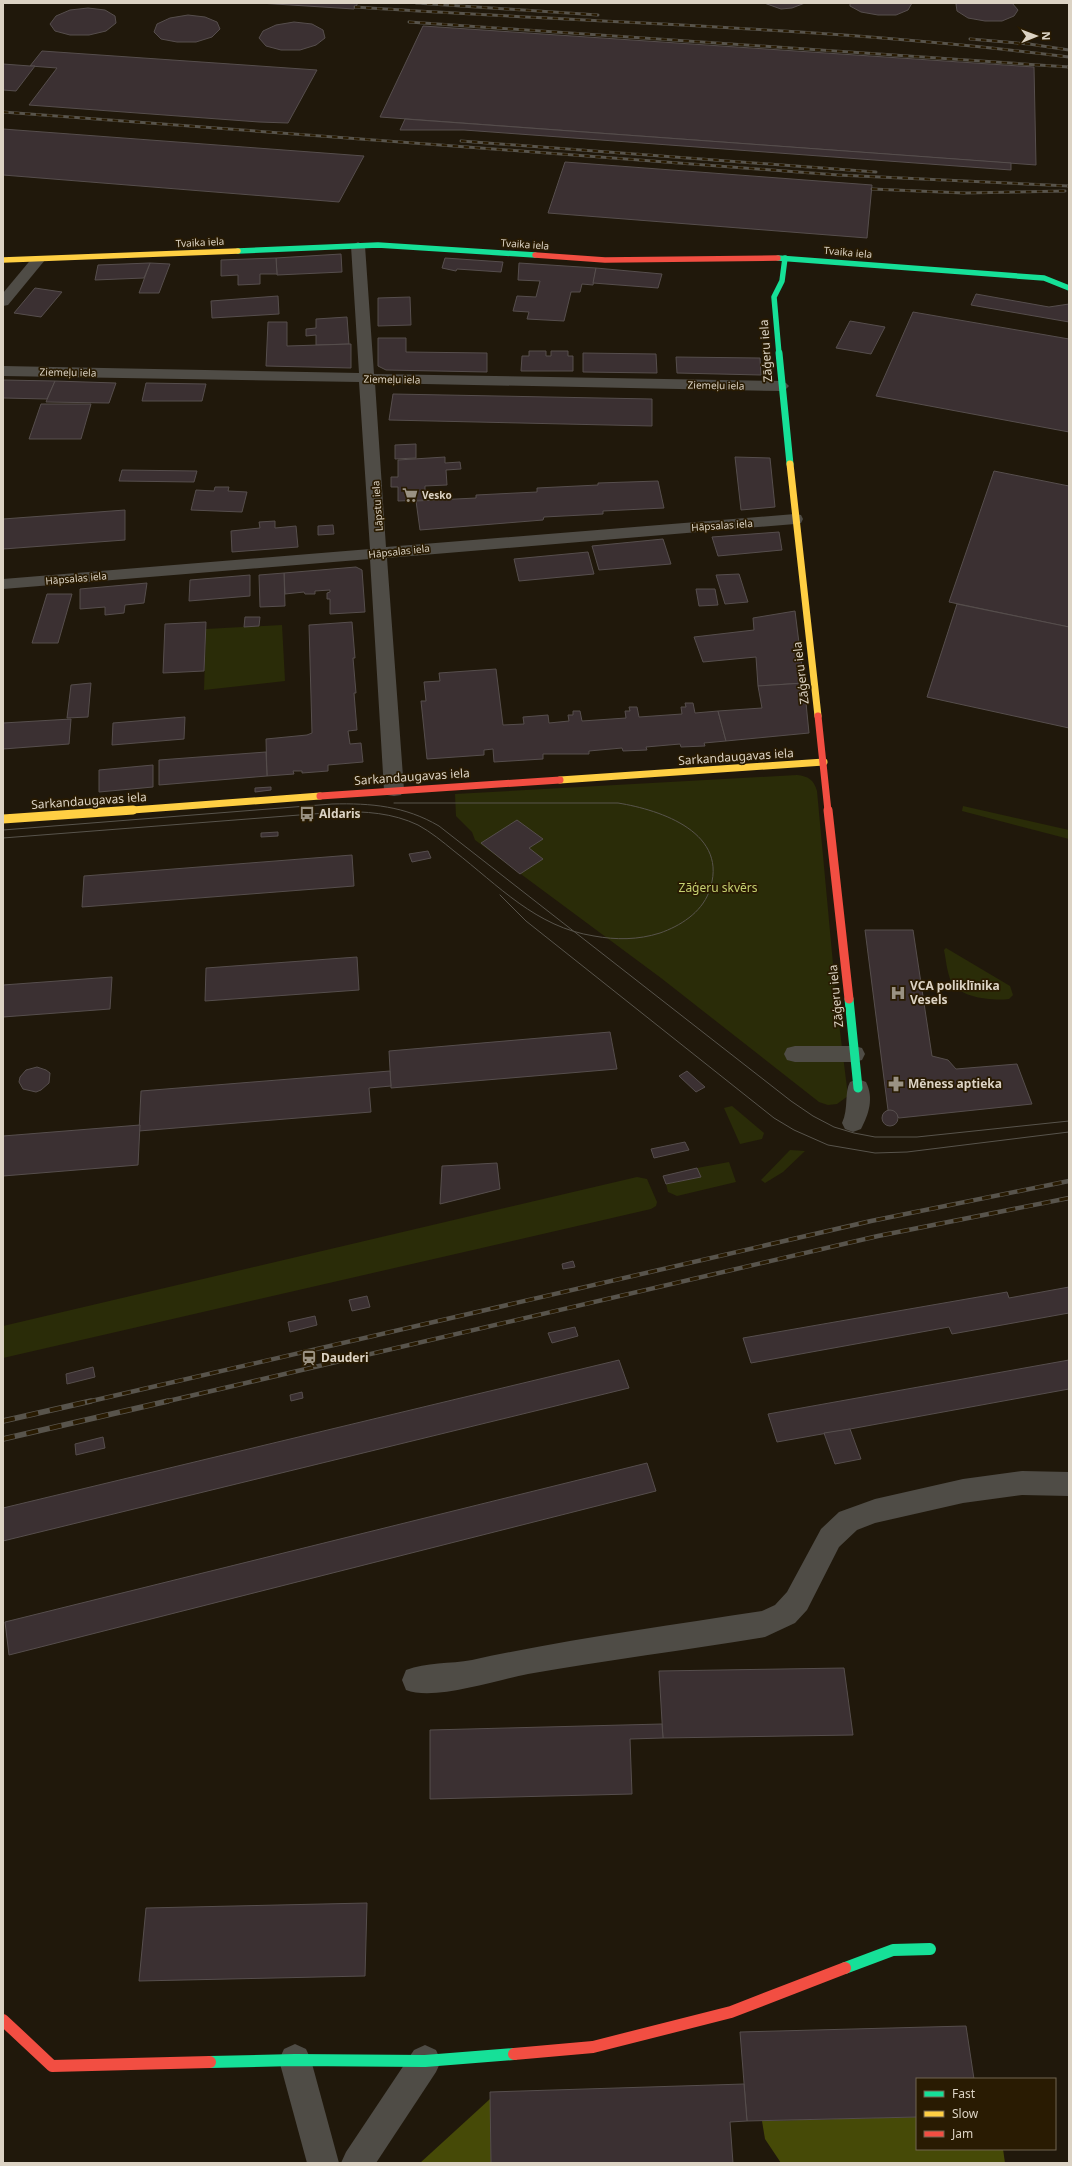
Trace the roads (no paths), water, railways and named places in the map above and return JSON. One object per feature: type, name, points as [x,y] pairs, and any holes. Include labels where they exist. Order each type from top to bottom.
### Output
[{"type":"street","name":"Tvaika iela","points":[[3,260],[38,260],[358,246],[605,260],[785,258],[1044,278],[1069,288]]},
{"type":"street","name":"Lāpstu iela","points":[[358,246],[380,552],[394,790]]},
{"type":"street","name":"Zāģeru iela","points":[[785,258],[782,281],[774,297],[781,386],[795,519],[824,762],[858,1088]]},
{"type":"street","points":[[3,302],[38,260]]},
{"type":"street","points":[[1044,278],[1058,271]]},
{"type":"street","name":"Ziemeļu iela","points":[[3,371],[781,386]]},
{"type":"street","name":"Hāpsalas iela","points":[[3,584],[795,519]]},
{"type":"street","name":"Sarkandaugavas iela","points":[[3,819],[394,790],[607,778],[824,762]]},
{"type":"street","points":[[795,1054],[854,1054]]},
{"type":"street","points":[[853,1123],[858,1113],[858,1088]]},
{"type":"street","points":[[416,1680],[454,1676],[528,1661],[765,1624],[785,1614],[797,1601],[810,1579],[830,1538],[848,1521],[875,1511],[963,1491],[1022,1483],[1069,1484]]},
{"type":"street","points":[[3,2020],[52,2066],[295,2060],[425,2061],[593,2047],[731,2012],[893,1950],[930,1949]]},
{"type":"street","points":[[295,2060],[323,2163]]},
{"type":"street","points":[[357,2163],[425,2061]]},
{"type":"tram line","points":[[394,803],[618,803],[635,806],[653,812],[688,828],[701,840],[710,854],[713,872],[709,892],[701,906],[689,918],[675,927],[644,937],[627,939],[594,936],[574,931]]},
{"type":"tram line","points":[[3,830],[332,804],[360,804],[387,807],[413,814],[439,826],[574,931]]},
{"type":"tram line","points":[[3,838],[338,812],[389,815],[418,825],[428,831],[519,903],[554,924],[574,931]]},
{"type":"tram line","points":[[500,895],[526,921],[774,1118],[794,1130],[828,1145],[875,1153],[907,1152],[1069,1132]]},
{"type":"tram line","points":[[574,931],[791,1101],[813,1116],[834,1127],[875,1137],[917,1137],[1069,1121]]},
{"type":"railway","points":[[416,3],[598,15]]},
{"type":"railway","points":[[355,7],[802,32],[980,47],[1069,57]]},
{"type":"railway","points":[[409,22],[1069,67]]},
{"type":"railway","points":[[970,39],[1029,44],[1069,50]]},
{"type":"railway","points":[[3,112],[838,175],[1069,186]]},
{"type":"railway","points":[[461,141],[876,172]]},
{"type":"railway","points":[[872,189],[964,193],[1065,191]]},
{"type":"railway","points":[[87,1402],[871,1221],[1069,1181]]},
{"type":"railway","points":[[164,1402],[878,1236],[1069,1198]]},
{"type":"railway","points":[[3,1421],[91,1401]]},
{"type":"railway","points":[[3,1439],[168,1401]]},
{"type":"place","name":"Vesko","points":[[410,495]]},
{"type":"place","name":"Aldaris","points":[[307,814]]},
{"type":"place","name":"VCA poliklīnika Vesels","points":[[898,993]]},
{"type":"place","name":"Mēness aptieka","points":[[896,1084]]},
{"type":"place","name":"Dauderi","points":[[309,1358]]},
{"type":"park label","name":"Zāģeru skvērs","points":[[718,888]]}]
